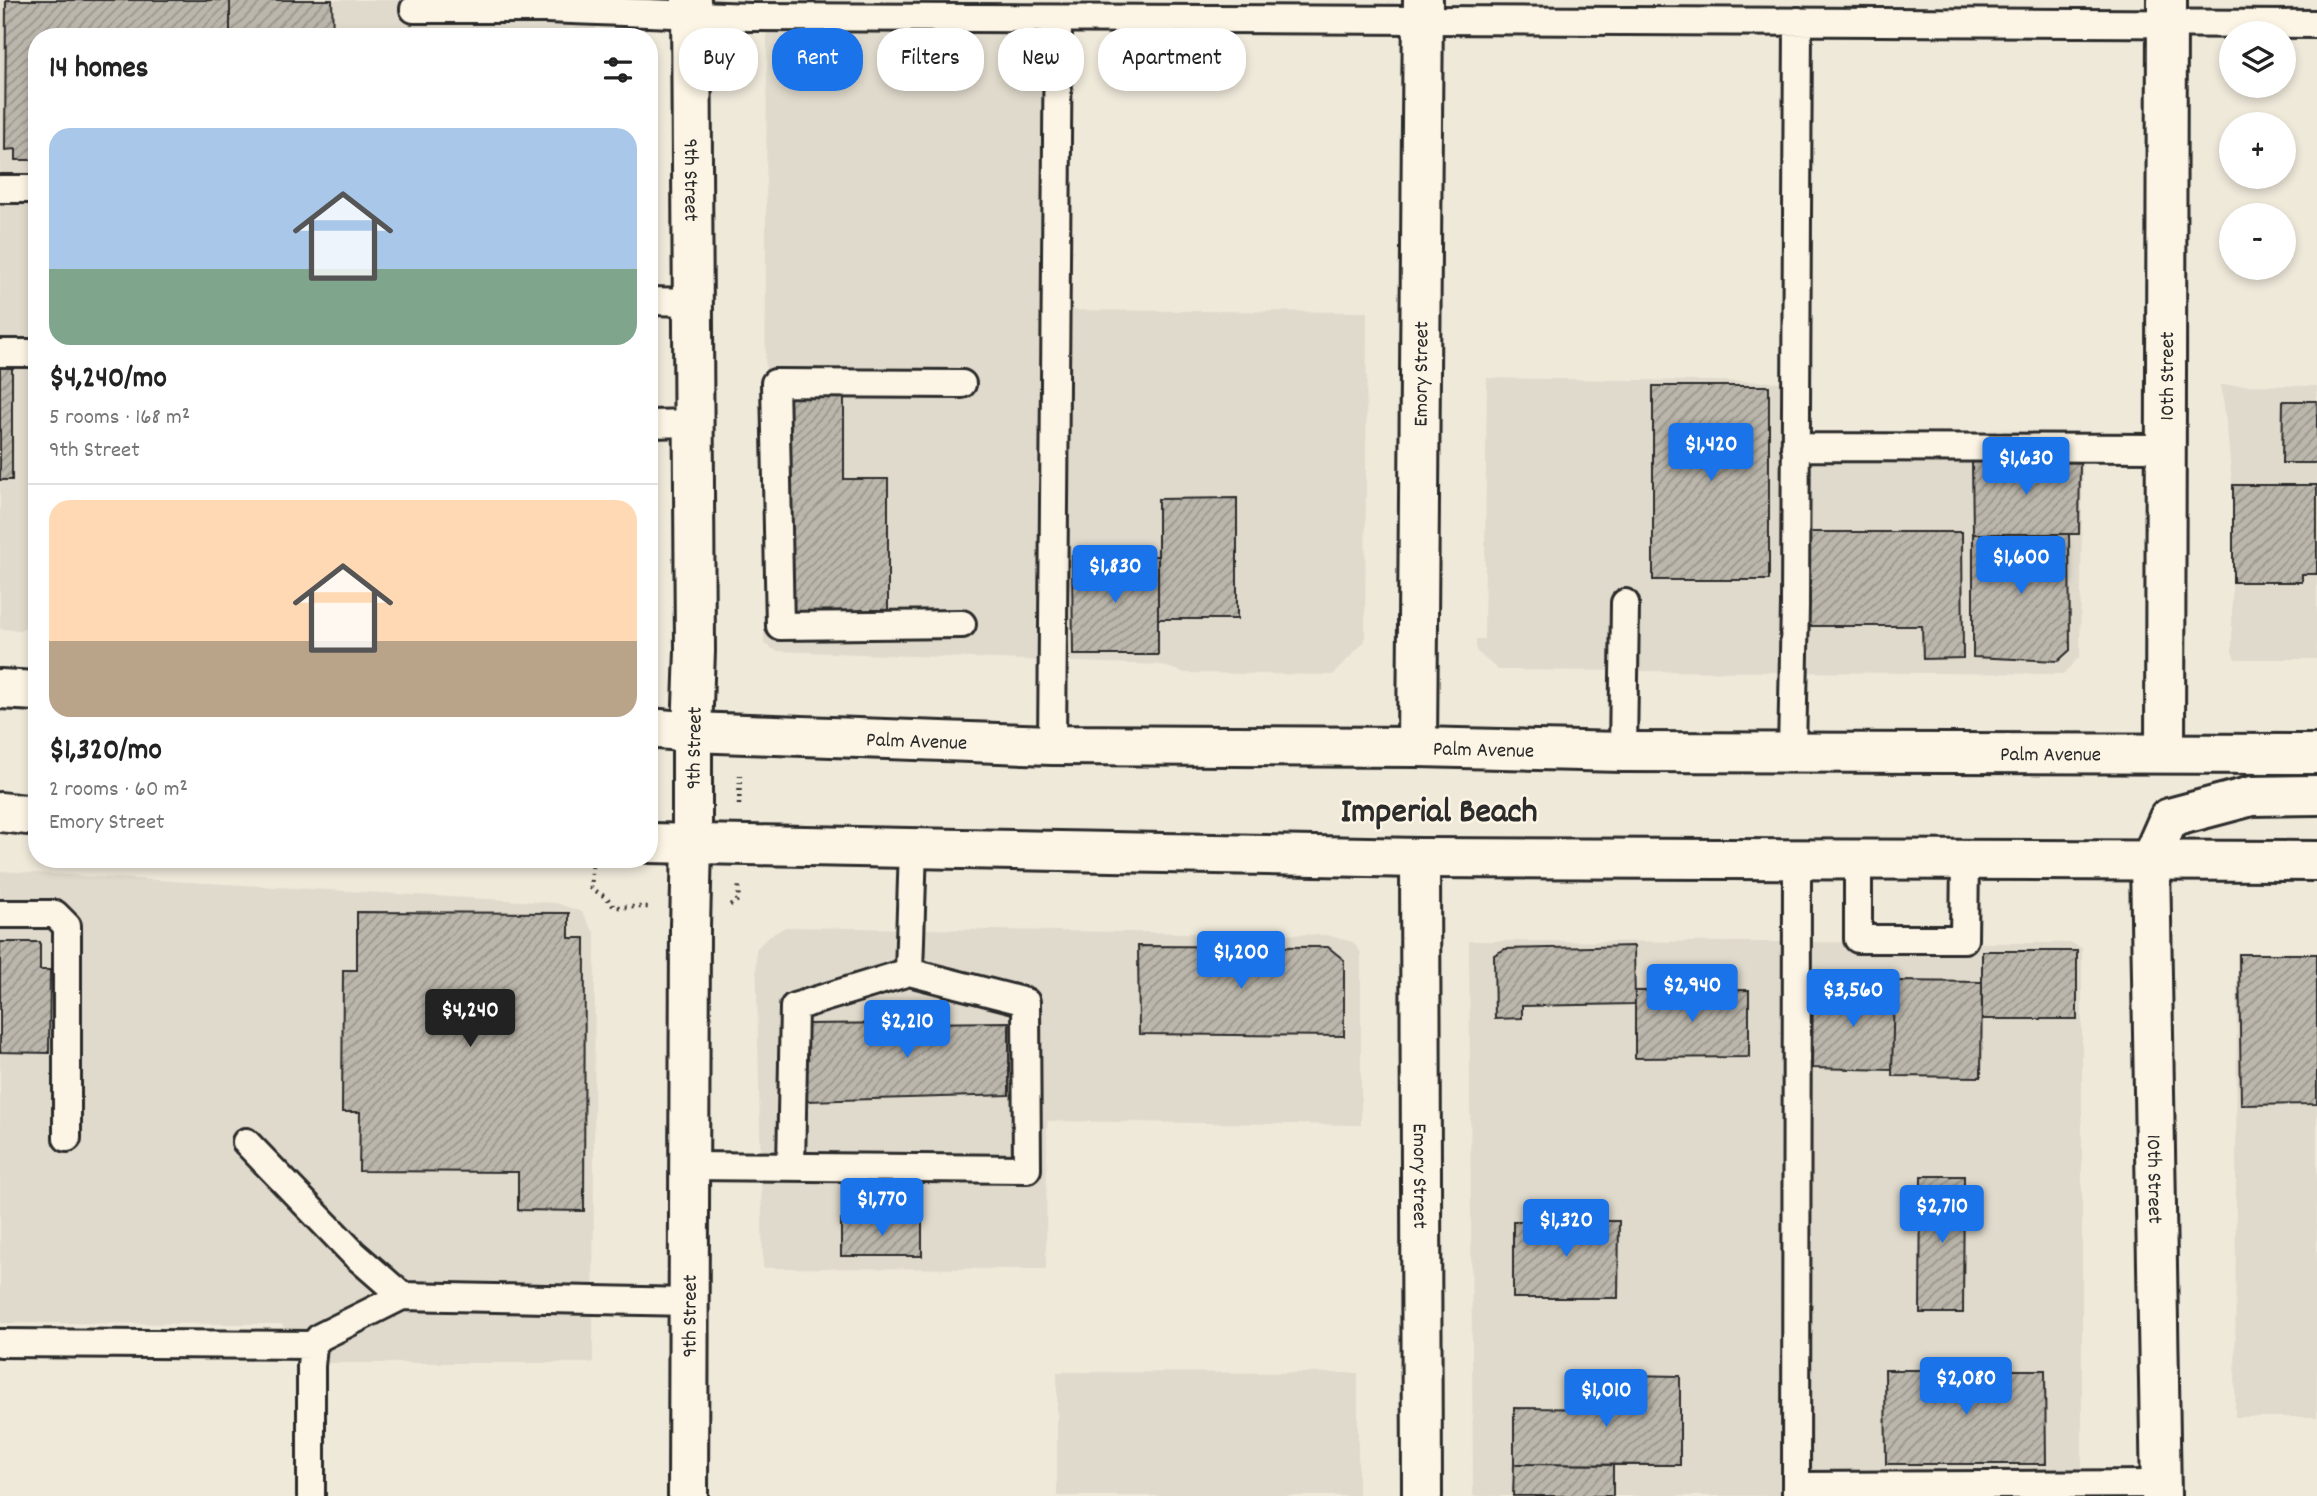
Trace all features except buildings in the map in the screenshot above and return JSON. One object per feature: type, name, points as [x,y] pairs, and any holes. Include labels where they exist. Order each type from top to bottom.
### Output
[{"type":"main road","name":"9th Street","points":[[688,1496],[692,732],[695,674],[691,8]]},
{"type":"main road","name":"Emory Street","points":[[1417,747],[1423,10]]},
{"type":"main road","name":"10th Street","points":[[2165,752],[2167,12]]},
{"type":"main road","points":[[0,689],[28,691]]},
{"type":"main road","name":"Palm Avenue","points":[[658,729],[1052,745],[1417,747],[1623,752],[2317,754]]},
{"type":"main road","points":[[2150,862],[2169,818],[2252,796],[2317,795]]},
{"type":"main road","points":[[0,812],[28,815]]},
{"type":"main road","points":[[0,834],[28,831]]},
{"type":"main road","points":[[658,843],[1420,858],[2317,862]]},
{"type":"main road","name":"Emory Street","points":[[1420,858],[1422,1496]]},
{"type":"main road","name":"10th Street","points":[[2150,862],[2161,1490]]},
{"type":"lane","points":[[414,9],[691,8],[1058,19],[1423,10],[1798,21],[2167,12],[2317,24]]},
{"type":"lane","points":[[1052,745],[1058,19]]},
{"type":"lane","points":[[1792,751],[1796,604],[1798,21]]},
{"type":"lane","points":[[0,189],[28,189]]},
{"type":"lane","points":[[658,301],[693,302]]},
{"type":"lane","points":[[0,353],[28,353]]},
{"type":"lane","points":[[962,384],[775,383],[780,626],[962,624]]},
{"type":"lane","points":[[658,425],[694,423]]},
{"type":"lane","points":[[1796,447],[2166,448]]},
{"type":"lane","points":[[1623,752],[1625,603]]},
{"type":"lane","points":[[909,972],[913,847]]},
{"type":"lane","points":[[1797,859],[1796,1491],[2161,1490]]},
{"type":"lane","points":[[1858,859],[1858,939],[1964,939],[1965,860]]},
{"type":"lane","points":[[0,915],[55,914],[67,926],[67,1138]]},
{"type":"lane","points":[[691,1166],[791,1167],[1027,1169],[1026,1002],[909,972],[794,1007],[791,1167]]},
{"type":"lane","points":[[246,1142],[354,1254],[402,1296]]},
{"type":"lane","points":[[311,1496],[311,1366],[313,1345],[320,1337],[402,1296],[691,1302]]},
{"type":"lane","points":[[0,1343],[313,1345]]},
{"type":"shaded area","points":[[0,0],[596,0],[596,28],[28,28],[28,626],[21,630],[0,629]]},
{"type":"shaded area","points":[[767,28],[772,28],[772,91],[863,91],[863,28],[877,28],[877,91],[984,91],[984,29],[998,29],[998,91],[1046,91],[1045,310],[1367,312],[1365,641],[1333,675],[1185,673],[1161,665],[777,651],[764,644]]},
{"type":"shaded area","points":[[1487,378],[1786,382],[1786,432],[2083,435],[2080,656],[2063,674],[1498,670],[1476,651],[1476,639],[1484,639]]},
{"type":"shaded area","points":[[2221,385],[2317,386],[2317,659],[2235,659],[2232,652],[2232,484]]},
{"type":"shaded area","points":[[0,871],[556,903],[582,912],[595,934],[593,1363],[320,1363],[281,1324],[0,1323]]},
{"type":"shaded area","points":[[786,927],[1327,935],[1353,942],[1361,953],[1361,1125],[1047,1121],[1046,1269],[763,1268],[756,949],[769,936]]},
{"type":"shaded area","points":[[1469,941],[2072,943],[2082,948],[2082,1496],[1473,1496]]},
{"type":"shaded area","points":[[2317,952],[2317,1417],[2235,1417],[2237,953]]},
{"type":"shaded area","points":[[1057,1372],[1358,1373],[1358,1496],[1057,1496]]},
{"type":"district","name":"Imperial Beach","points":[[1439,809]]}]
